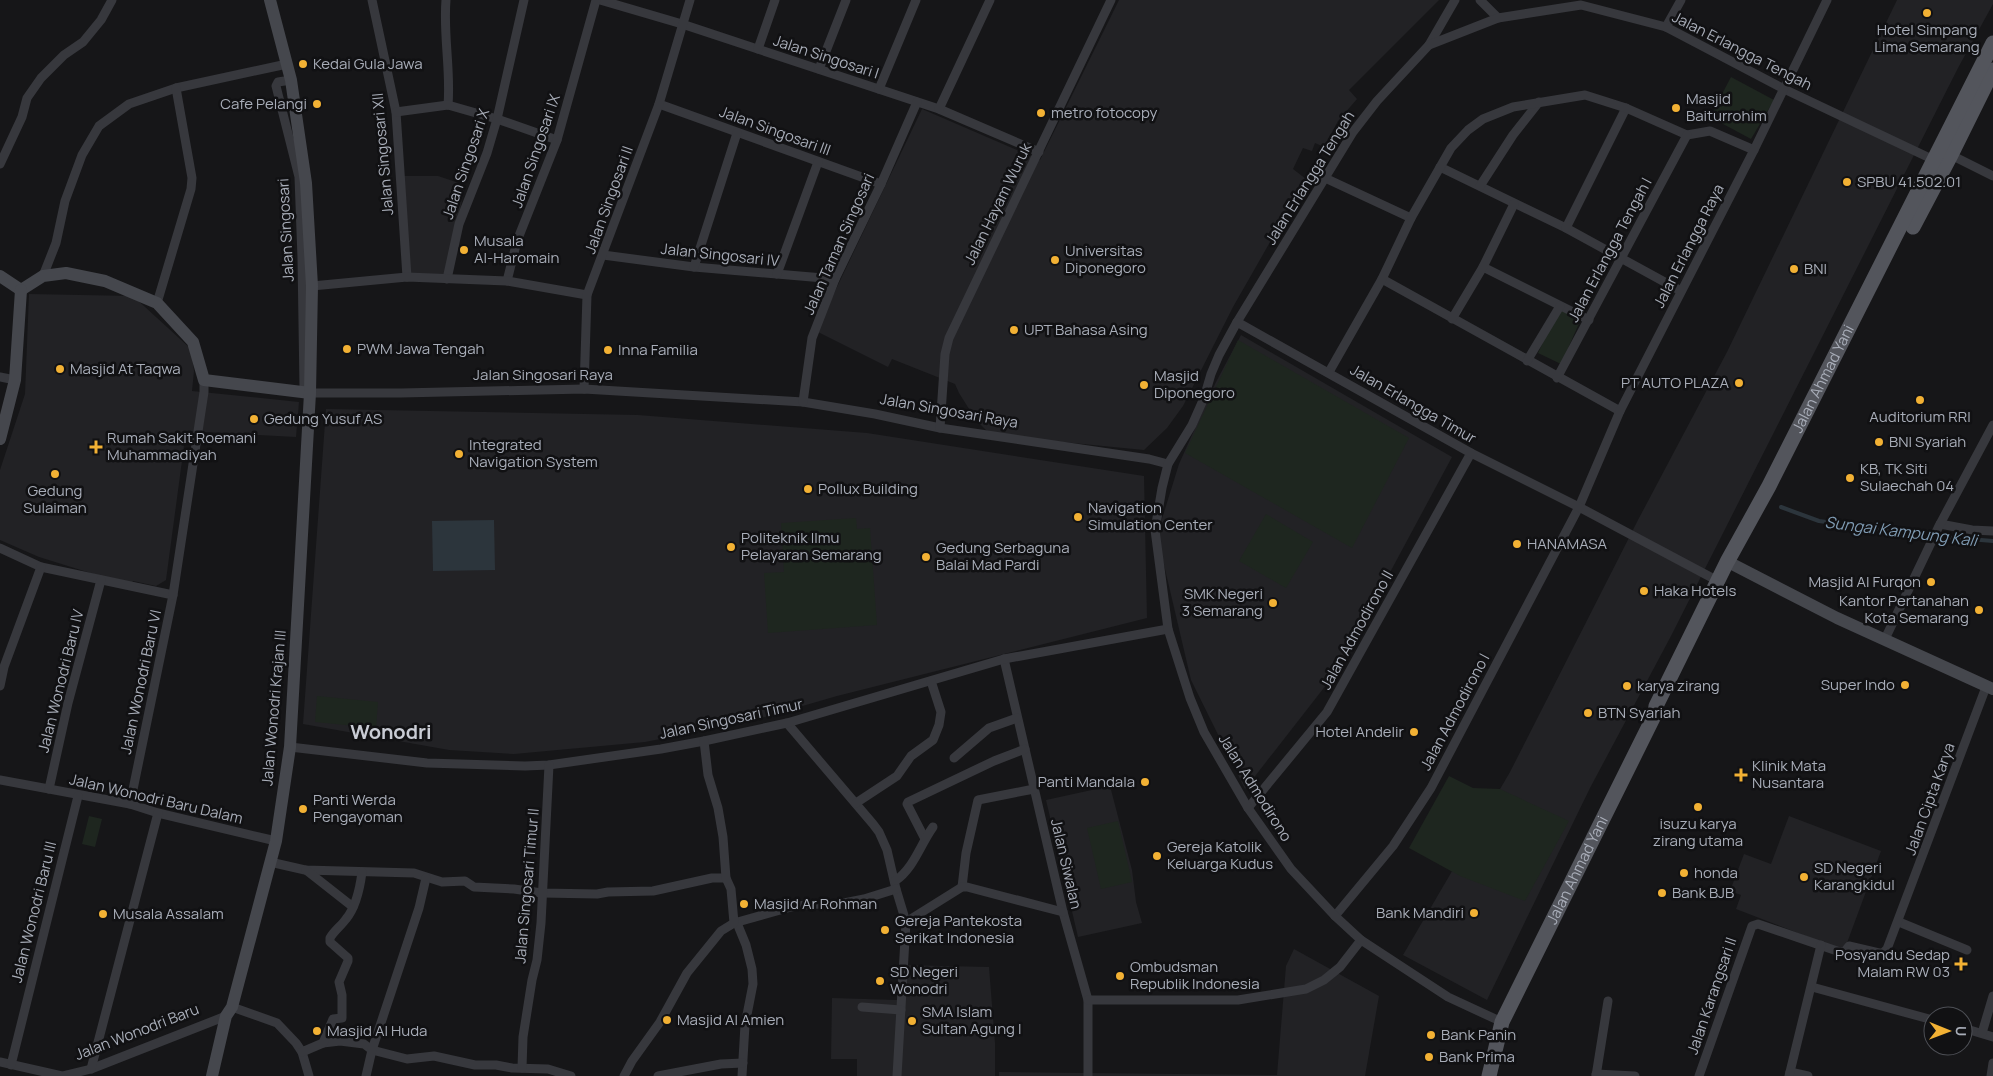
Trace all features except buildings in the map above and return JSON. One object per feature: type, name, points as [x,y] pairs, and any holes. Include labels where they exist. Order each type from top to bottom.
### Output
[{"type":"main road","points":[[21,290],[43,276],[66,273],[105,281],[157,303],[193,342],[204,380],[310,391],[312,286],[306,183],[291,80],[270,0]]},
{"type":"main road","name":"Jalan Ahmad Yani","points":[[1489,1076],[1501,1025],[1655,714],[1656,706],[1722,582],[1993,43]]},
{"type":"main road","name":"Jalan Ahmad Yani","points":[[1731,564],[1851,349],[1898,254],[1952,155],[1993,70]]},
{"type":"main road","points":[[0,276],[21,290]]},
{"type":"main road","points":[[0,439],[15,380],[21,290]]},
{"type":"main road","name":"Jalan Wonodri Krajan III","points":[[212,1076],[276,841],[290,747],[310,391]]},
{"type":"main road","points":[[1731,564],[1837,618],[1990,688]]},
{"type":"street","points":[[0,164],[3,148],[22,116],[27,98],[41,78],[64,55],[83,42],[101,20],[112,0]]},
{"type":"street","name":"Jalan Singosari XII","points":[[372,0],[396,112],[407,277]]},
{"type":"street","points":[[446,0],[448,105]]},
{"type":"street","name":"Jalan Singosari X","points":[[447,278],[459,224],[487,153],[497,119],[524,0]]},
{"type":"street","name":"Jalan Singosari IX","points":[[507,281],[517,242],[557,140],[596,0]]},
{"type":"street","name":"Jalan Singosari I","points":[[600,0],[682,24],[939,109],[1038,152]]},
{"type":"street","name":"Jalan Singosari II","points":[[584,389],[588,295],[659,104],[690,0]]},
{"type":"street","points":[[758,49],[775,0]]},
{"type":"street","points":[[819,69],[846,0]]},
{"type":"street","points":[[879,89],[916,0]]},
{"type":"street","points":[[939,109],[990,0]]},
{"type":"street","name":"Jalan Hayam Wuruk","points":[[940,428],[945,354],[948,338],[1111,0]]},
{"type":"street","points":[[1429,45],[1455,0]]},
{"type":"street","points":[[1480,0],[1498,18]]},
{"type":"street","points":[[1666,27],[1680,0]]},
{"type":"street","name":"Jalan Erlangga Raya","points":[[1579,507],[1620,411],[1754,150],[1827,0]]},
{"type":"street","name":"Jalan Erlangga Tengah","points":[[1237,322],[1352,132],[1377,100],[1429,45],[1498,18],[1582,3],[1666,27],[1784,89],[1934,160]]},
{"type":"street","points":[[43,276],[56,243],[65,201],[82,155],[99,126],[129,104],[176,88],[287,64]]},
{"type":"street","name":"Jalan Singosari","points":[[291,80],[278,82],[276,86],[299,177],[304,388],[310,391]]},
{"type":"street","points":[[157,303],[192,184],[176,88]]},
{"type":"street","points":[[1329,372],[1382,279],[1440,167],[1452,148],[1468,130],[1483,119],[1513,107],[1585,95],[1626,108],[1687,135],[1710,131],[1754,150]]},
{"type":"street","name":"Jalan Taman Singosari","points":[[803,402],[812,338],[835,279],[918,102]]},
{"type":"street","points":[[1480,186],[1513,135],[1539,102]]},
{"type":"street","name":"Jalan Singosari III","points":[[659,104],[881,184]]},
{"type":"street","points":[[396,112],[448,105],[497,119],[557,140]]},
{"type":"street","points":[[1566,228],[1626,108]]},
{"type":"street","points":[[694,267],[737,133]]},
{"type":"street","name":"Jalan Erlangga Tengah I","points":[[1557,378],[1687,135]]},
{"type":"street","points":[[1952,155],[1993,176]]},
{"type":"street","points":[[777,274],[818,162]]},
{"type":"street","points":[[1440,167],[1566,228],[1681,291]]},
{"type":"street","points":[[1325,178],[1412,218]]},
{"type":"street","points":[[1452,319],[1483,267],[1514,204]]},
{"type":"street","name":"Jalan Singosari IV","points":[[603,255],[694,267],[835,279]]},
{"type":"street","points":[[1483,267],[1588,320]]},
{"type":"street","points":[[312,286],[407,277],[447,278],[507,281],[588,295]]},
{"type":"street","points":[[1382,279],[1557,378],[1620,411]]},
{"type":"street","points":[[1527,361],[1560,306]]},
{"type":"street","points":[[1168,464],[1192,425],[1204,398],[1213,368],[1237,322]]},
{"type":"street","name":"Jalan Erlangga Timur","points":[[1237,322],[1471,453],[1722,582]]},
{"type":"street","points":[[0,377],[15,380]]},
{"type":"street","points":[[172,595],[204,392],[204,380]]},
{"type":"street","name":"Jalan Singosari Raya","points":[[310,391],[410,393],[584,389],[803,402],[875,414],[940,428],[1140,458],[1168,464]]},
{"type":"street","points":[[1884,639],[1939,526],[1992,428]]},
{"type":"street","name":"Jalan Admodirono II","points":[[1248,808],[1327,712],[1471,453]]},
{"type":"street","name":"Jalan Admodirono","points":[[1168,464],[1155,530],[1168,629],[1190,698],[1204,732],[1248,808],[1291,869],[1335,916],[1361,940],[1448,997],[1501,1025]]},
{"type":"street","name":"Jalan Admodirono I","points":[[1335,916],[1393,846],[1431,788],[1579,507]]},
{"type":"street","points":[[1939,526],[1993,531]]},
{"type":"street","name":"Jalan Wonodri Baru VI","points":[[0,548],[41,567],[172,595],[130,804]]},
{"type":"street","points":[[0,686],[4,666],[41,567]]},
{"type":"street","name":"Jalan Wonodri Baru IV","points":[[49,789],[68,703],[101,580]]},
{"type":"street","name":"Jalan Singosari Timur","points":[[290,747],[427,763],[526,766],[660,750],[788,723],[1004,660],[1168,629]]},
{"type":"street","name":"Jalan Siwalan","points":[[1004,660],[1063,912],[1088,1000],[1088,1076]]},
{"type":"street","points":[[856,803],[897,776],[911,756],[933,740],[939,726],[941,712],[931,681]]},
{"type":"street","name":"Jalan Cipta Karya","points":[[1821,946],[1840,952],[1852,946],[1883,953],[1887,949],[1990,688]]},
{"type":"street","points":[[954,758],[989,728],[1017,718]]},
{"type":"street","points":[[788,723],[879,832],[887,850],[906,922],[897,1076]]},
{"type":"street","points":[[704,741],[708,775],[718,808],[723,838],[726,878],[731,889],[735,923],[746,945],[752,976],[745,1025],[742,1076]]},
{"type":"street","points":[[925,839],[908,802],[994,761],[1024,750]]},
{"type":"street","name":"Jalan Singosari Timur II","points":[[522,1068],[523,1036],[537,960],[549,764]]},
{"type":"street","name":"Jalan Wonodri Baru Dalam","points":[[0,780],[78,796],[130,804],[158,813],[276,841]]},
{"type":"street","points":[[962,887],[966,853],[978,800],[1034,789]]},
{"type":"street","name":"Jalan Wonodri Baru III","points":[[11,1064],[78,796]]},
{"type":"street","points":[[91,1069],[158,813]]},
{"type":"street","points":[[624,1076],[660,1022],[687,973],[721,931],[735,923],[791,907],[813,904],[834,905],[864,899],[895,885],[908,869],[933,827]]},
{"type":"street","points":[[270,862],[306,870],[414,873],[442,882],[465,881],[474,887],[589,895],[652,891],[712,878],[726,878]]},
{"type":"street","points":[[306,870],[353,907]]},
{"type":"street","points":[[323,1044],[334,1019],[342,1018],[342,995],[339,982],[348,961],[348,958],[330,942],[330,938],[348,918],[361,884],[362,872]]},
{"type":"street","points":[[366,1076],[372,1050],[419,908],[426,878]]},
{"type":"street","points":[[906,922],[962,887],[969,887],[1063,912]]},
{"type":"street","points":[[1899,922],[1967,950]]},
{"type":"street","name":"Jalan Karangsari II","points":[[1699,1076],[1752,926],[1758,924],[1821,946]]},
{"type":"street","points":[[1088,1000],[1238,1000],[1306,989],[1324,980],[1340,967],[1361,940]]},
{"type":"street","points":[[1808,1076],[1790,1074],[1821,946]]},
{"type":"street","points":[[1812,987],[1923,1017]]},
{"type":"street","points":[[1982,1033],[1993,996]]},
{"type":"street","points":[[1608,1001],[1596,1075],[1635,1076]]},
{"type":"street","points":[[862,1007],[901,1010]]},
{"type":"street","points":[[229,1011],[276,1023],[296,1043],[302,1052],[308,1076]]},
{"type":"street","name":"Jalan Wonodri Baru","points":[[0,1062],[62,1076],[91,1069],[229,1011]]},
{"type":"street","points":[[1973,1031],[1993,1037]]},
{"type":"street","points":[[302,1052],[323,1044],[340,1041],[364,1044],[372,1050],[406,1059],[434,1056],[475,1065],[496,1065],[571,1076]]},
{"type":"street","points":[[658,1076],[721,1064],[743,1063]]},
{"type":"street","points":[[1991,1076],[1993,1063]]},
{"type":"shaded area","name":"Universitas Diponegoro","points":[[1119,0],[1439,0],[1349,90],[1357,99],[1338,121],[1324,147],[1315,143],[1312,151],[1303,148],[1293,169],[1306,179],[1233,307],[1183,406],[1167,428],[1144,450],[991,435],[976,420],[955,384],[892,359],[888,367],[816,331],[922,109],[1040,160]]},
{"type":"shaded area","points":[[1897,0],[1993,0],[1993,4],[1958,68],[1671,636],[1590,788],[1487,1000],[1403,955],[1510,772],[1638,520],[1727,352]]},
{"type":"shaded area","points":[[1731,77],[1774,100],[1751,139],[1710,117]]},
{"type":"shaded area","points":[[404,176],[438,176],[465,185],[447,274],[409,274]]},
{"type":"shaded area","name":"Rumah Sakit Roemani Muhammadiyah","points":[[29,294],[133,296],[191,349],[194,371],[192,391],[299,402],[296,437],[186,431],[166,580],[156,586],[133,581],[129,585],[39,557],[0,540],[0,470],[25,394]]},
{"type":"shaded area","points":[[1559,308],[1581,319],[1561,364],[1538,353]]},
{"type":"shaded area","name":"SMK Negeri 3 Semarang","points":[[1241,335],[1452,457],[1337,671],[1245,789],[1191,680],[1157,535],[1179,464],[1215,384]]},
{"type":"shaded area","points":[[1238,340],[1409,438],[1352,548],[1185,453]]},
{"type":"shaded area","name":"Politeknik Ilmu Pelayaran Semarang","points":[[326,409],[638,415],[867,433],[1144,476],[1147,618],[837,696],[751,721],[645,742],[514,754],[449,750],[303,724]]},
{"type":"shaded area","points":[[1266,514],[1313,542],[1286,588],[1239,561]]},
{"type":"shaded area","points":[[856,518],[857,529],[870,528],[877,625],[768,633],[764,573],[784,572],[781,523]]},
{"type":"shaded area","points":[[494,520],[495,570],[433,571],[432,521]]},
{"type":"shaded area","points":[[317,696],[378,702],[376,728],[315,722]]},
{"type":"shaded area","points":[[1449,776],[1473,788],[1500,789],[1569,821],[1525,901],[1460,876],[1409,848]]},
{"type":"shaded area","points":[[1110,786],[1132,870],[1136,902],[1142,923],[1078,937],[1046,800]]},
{"type":"shaded area","points":[[89,816],[102,819],[95,847],[82,844]]},
{"type":"shaded area","name":"SD Negeri Karangkidul","points":[[1789,816],[1881,851],[1844,951],[1736,909],[1741,895],[1730,891],[1744,854],[1771,864]]},
{"type":"shaded area","points":[[1118,821],[1132,882],[1101,889],[1087,828]]},
{"type":"shaded area","points":[[1294,949],[1379,996],[1365,1076],[999,1076],[999,1072],[1277,1075],[1286,966]]},
{"type":"shaded area","name":"SMA Islam Sultan Agung I","points":[[899,965],[989,967],[995,1043],[995,1076],[857,1076],[857,1059],[831,1059],[832,998],[897,1000]]},
{"type":"waterway","name":"Sungai Kampung Kali","points":[[1781,507],[1819,521],[1920,535],[1993,541]]},
{"type":"place","name":"Hotel Simpang Lima Semarang","points":[[1927,13]]},
{"type":"place","name":"Kedai Gula Jawa","points":[[303,64]]},
{"type":"place","name":"Cafe Pelangi","points":[[317,104]]},
{"type":"place","name":"Masjid Baiturrohim","points":[[1676,108]]},
{"type":"place","name":"metro fotocopy","points":[[1041,113]]},
{"type":"place","name":"SPBU 41.502.01","points":[[1847,182]]},
{"type":"place","name":"Musala Al-Haromain","points":[[464,250]]},
{"type":"place","name":"Universitas Diponegoro","points":[[1055,260]]},
{"type":"place","name":"BNI","points":[[1794,269]]},
{"type":"place","name":"UPT Bahasa Asing","points":[[1014,330]]},
{"type":"place","name":"PWM Jawa Tengah","points":[[347,349]]},
{"type":"place","name":"Inna Familia","points":[[608,350]]},
{"type":"place","name":"Masjid At Taqwa","points":[[60,369]]},
{"type":"place","name":"PT AUTO PLAZA","points":[[1739,383]]},
{"type":"place","name":"Masjid Diponegoro","points":[[1144,385]]},
{"type":"place","name":"Auditorium RRI","points":[[1920,400]]},
{"type":"place","name":"Gedung Yusuf AS","points":[[254,419]]},
{"type":"place","name":"BNI Syariah","points":[[1879,442]]},
{"type":"place","name":"Rumah Sakit Roemani Muhammadiyah","points":[[96,447]]},
{"type":"place","name":"Integrated Navigation System","points":[[459,454]]},
{"type":"place","name":"Gedung Sulaiman","points":[[55,474]]},
{"type":"place","name":"KB, TK Siti Sulaechah 04","points":[[1850,478]]},
{"type":"place","name":"Pollux Building","points":[[808,489]]},
{"type":"place","name":"Navigation Simulation Center","points":[[1078,517]]},
{"type":"place","name":"HANAMASA","points":[[1517,544]]},
{"type":"place","name":"Politeknik Ilmu Pelayaran Semarang","points":[[731,547]]},
{"type":"place","name":"Gedung Serbaguna Balai Mad Pardi","points":[[926,557]]},
{"type":"place","name":"Masjid Al Furqon","points":[[1931,582]]},
{"type":"place","name":"Haka Hotels","points":[[1644,591]]},
{"type":"place","name":"SMK Negeri 3 Semarang","points":[[1273,603]]},
{"type":"place","name":"Kantor Pertanahan Kota Semarang","points":[[1979,610]]},
{"type":"place","name":"Super Indo","points":[[1905,685]]},
{"type":"place","name":"karya zirang","points":[[1627,686]]},
{"type":"place","name":"BTN Syariah","points":[[1588,713]]},
{"type":"place","name":"Hotel Andelir","points":[[1414,732]]},
{"type":"place","name":"Klinik Mata Nusantara","points":[[1741,775]]},
{"type":"place","name":"Panti Mandala","points":[[1145,782]]},
{"type":"place","name":"isuzu karya zirang utama","points":[[1698,807]]},
{"type":"place","name":"Panti Werda Pengayoman","points":[[303,809]]},
{"type":"place","name":"Gereja Katolik Keluarga Kudus","points":[[1157,856]]},
{"type":"place","name":"honda","points":[[1684,873]]},
{"type":"place","name":"SD Negeri Karangkidul","points":[[1804,877]]},
{"type":"place","name":"Bank BJB","points":[[1662,893]]},
{"type":"place","name":"Masjid Ar Rohman","points":[[744,904]]},
{"type":"place","name":"Bank Mandiri","points":[[1474,913]]},
{"type":"place","name":"Musala Assalam","points":[[103,914]]},
{"type":"place","name":"Gereja Pantekosta Serikat Indonesia","points":[[885,930]]},
{"type":"place","name":"Posyandu Sedap Malam RW 03","points":[[1961,964]]},
{"type":"place","name":"Ombudsman Republik Indonesia","points":[[1120,976]]},
{"type":"place","name":"SD Negeri Wonodri","points":[[880,981]]},
{"type":"place","name":"Masjid Al Amien","points":[[667,1020]]},
{"type":"place","name":"SMA Islam Sultan Agung I","points":[[912,1021]]},
{"type":"place","name":"Masjid Al Huda","points":[[317,1031]]},
{"type":"place","name":"Bank Panin","points":[[1431,1035]]},
{"type":"place","name":"Bank Prima","points":[[1429,1057]]},
{"type":"district","name":"Wonodri","points":[[391,732]]}]
